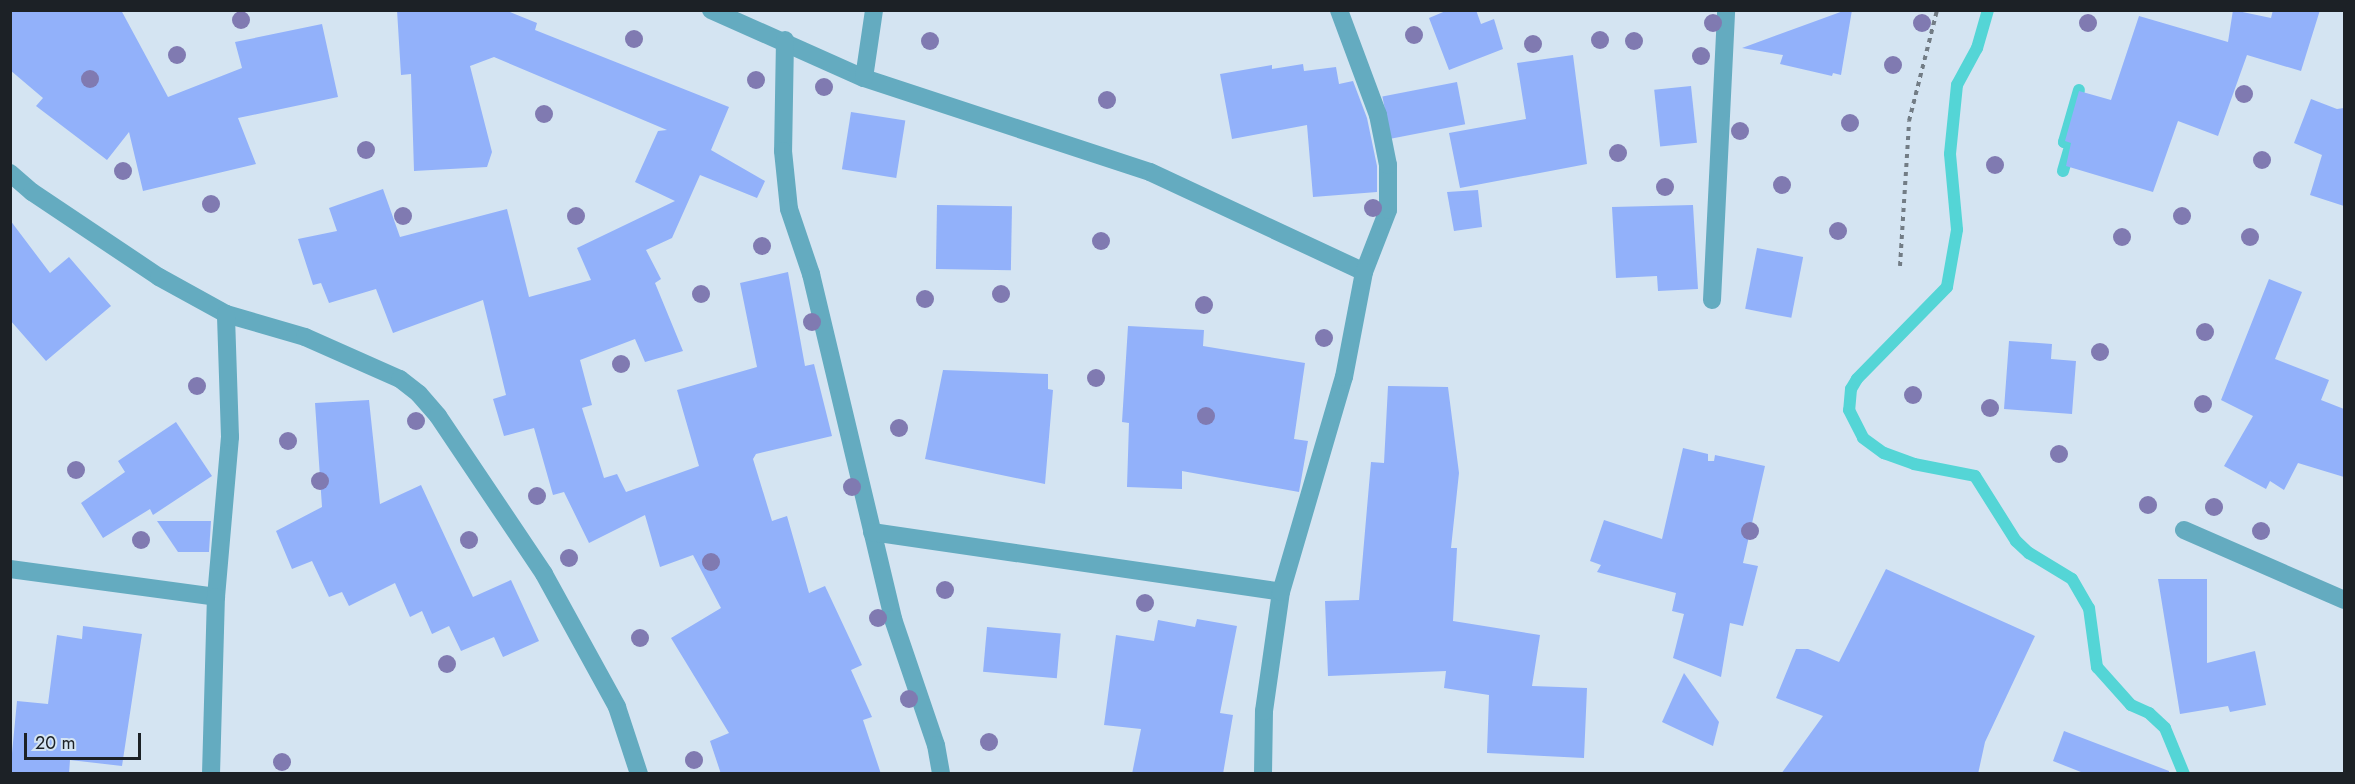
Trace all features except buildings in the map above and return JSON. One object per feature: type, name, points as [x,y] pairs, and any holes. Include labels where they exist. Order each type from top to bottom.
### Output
[{"type":"street","points":[[711,10],[785,40],[864,78],[1150,172],[1364,272]]},
{"type":"street","points":[[864,78],[874,10]]},
{"type":"street","points":[[1263,774],[1264,711],[1281,592],[1344,377],[1364,272],[1388,210],[1388,165],[1378,115],[1339,10]]},
{"type":"street","points":[[1712,300],[1726,10]]},
{"type":"street","points":[[785,40],[783,151],[789,209],[811,274],[893,619],[936,745],[941,774]]},
{"type":"street","points":[[10,173],[32,192],[159,277],[226,314],[305,337],[400,379],[419,394],[438,416],[544,574],[617,707],[639,774]]},
{"type":"street","points":[[211,774],[216,597],[230,437],[226,314]]},
{"type":"street","points":[[2184,530],[2344,600]]},
{"type":"street","points":[[872,532],[1281,592]]},
{"type":"street","points":[[10,569],[216,597]]},
{"type":"path","points":[[1900,266],[1909,121],[1937,10]]},
{"type":"waterway","points":[[1988,10],[1977,48],[1957,85],[1950,154],[1957,230],[1947,287],[1857,379],[1851,389],[1849,410],[1863,438],[1884,453],[1914,464],[1975,476],[2016,541],[2029,553],[2072,579],[2089,608],[2097,667],[2131,705],[2149,713],[2165,728],[2184,774]]},
{"type":"waterway","points":[[2063,171],[2071,143],[2064,142],[2079,90]]}]
